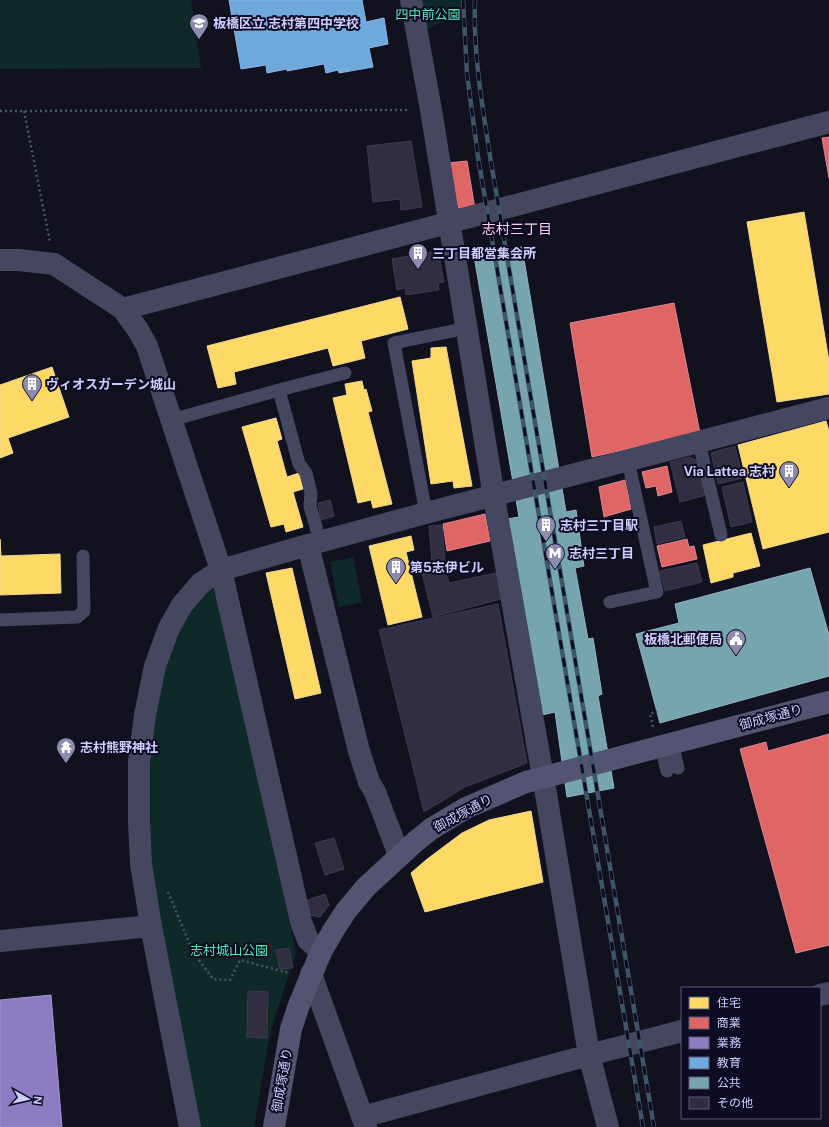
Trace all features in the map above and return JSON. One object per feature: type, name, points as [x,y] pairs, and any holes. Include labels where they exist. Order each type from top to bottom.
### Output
[{"type":"street","points":[[411,0],[431,110],[494,496],[590,1055],[608,1127]]},
{"type":"street","points":[[123,308],[829,122]]},
{"type":"street","points":[[0,260],[19,260],[54,264],[123,308],[147,346],[221,570],[301,922],[308,940],[321,952]]},
{"type":"street","points":[[190,1127],[151,926],[141,864],[139,761],[145,715],[155,666],[169,628],[182,605],[201,583],[221,570],[314,543],[829,408]]},
{"type":"street","points":[[314,543],[359,751],[369,782],[375,792],[399,855]]},
{"type":"street","name":"御成塚通り","points":[[274,1127],[291,1030],[303,974],[321,952],[333,930],[346,911],[366,887],[399,855],[431,829],[466,808],[526,782],[662,739],[829,702]]},
{"type":"street","points":[[0,941],[151,926]]},
{"type":"street","points":[[303,974],[364,1122],[590,1055],[681,1031]]},
{"type":"lane","points":[[426,513],[394,343],[467,328]]},
{"type":"lane","points":[[171,420],[345,373]]},
{"type":"lane","points":[[279,390],[299,464],[306,473],[311,493],[310,506],[314,543]]},
{"type":"lane","points":[[699,443],[721,535]]},
{"type":"lane","points":[[610,602],[657,592],[628,461]]},
{"type":"lane","points":[[0,620],[77,617],[84,611],[83,556]]},
{"type":"lane","points":[[662,739],[672,770]]},
{"type":"path","points":[[0,111],[431,110]]},
{"type":"path","points":[[24,111],[54,264]]},
{"type":"path","points":[[657,711],[650,714],[662,739]]},
{"type":"path","points":[[165,889],[170,893],[193,952],[212,978],[230,980],[240,960],[303,974]]},
{"type":"green space","points":[[0,0],[191,0],[201,68],[0,69]]},
{"type":"green space","name":"四中前公園","points":[[411,0],[463,0],[463,12],[417,34]]},
{"type":"green space","points":[[353,557],[362,602],[339,607],[330,562]]},
{"type":"green space","name":"志村城山公園","points":[[207,587],[216,591],[296,953],[273,1023],[254,1127],[199,1127],[150,865],[147,779],[156,707],[167,655],[187,614]]},
{"type":"building: 住宅","points":[[804,212],[829,361],[829,394],[777,402],[747,222]]},
{"type":"building: 住宅","points":[[400,297],[408,329],[361,341],[365,358],[333,366],[328,348],[234,372],[236,384],[218,388],[207,346]]},
{"type":"building: 住宅","points":[[446,347],[472,486],[454,488],[453,481],[431,484],[412,361],[431,358],[431,348]]},
{"type":"building: 住宅","name":"ヴィオスガーデン城山","points":[[52,367],[69,417],[8,438],[13,453],[0,458],[0,385]]},
{"type":"building: 住宅","points":[[362,381],[364,390],[366,389],[372,411],[368,412],[392,504],[373,508],[371,500],[358,503],[333,398],[347,395],[345,384]]},
{"type":"building: 住宅","points":[[276,418],[282,439],[277,441],[287,477],[299,473],[303,489],[293,492],[303,527],[286,532],[284,524],[271,527],[242,427]]},
{"type":"building: 住宅","name":"Via Lattea 志村","points":[[826,421],[829,431],[829,532],[763,549],[738,445]]},
{"type":"building: 住宅","points":[[751,533],[760,566],[733,573],[733,577],[711,583],[703,545]]},
{"type":"building: 住宅","name":"第5志伊ビル","points":[[411,536],[414,550],[406,552],[422,617],[388,625],[369,546]]},
{"type":"building: 住宅","points":[[0,539],[1,556],[60,554],[61,593],[0,595]]},
{"type":"building: 住宅","points":[[292,568],[321,693],[295,699],[266,573]]},
{"type":"building: 住宅","points":[[531,811],[543,882],[425,912],[411,873],[462,833],[489,820]]},
{"type":"building: 商業","points":[[829,137],[829,178],[822,138]]},
{"type":"building: 商業","points":[[467,161],[475,209],[465,211],[452,204],[448,163]]},
{"type":"building: 商業","points":[[674,303],[700,433],[592,457],[570,323]]},
{"type":"building: 商業","points":[[667,466],[672,492],[658,496],[656,486],[646,488],[642,472]]},
{"type":"building: 商業","points":[[625,480],[631,509],[604,517],[599,487]]},
{"type":"building: 商業","points":[[485,514],[490,541],[447,551],[443,524]]},
{"type":"building: 商業","points":[[687,539],[689,547],[694,546],[697,559],[662,567],[657,546]]},
{"type":"building: 商業","points":[[829,734],[829,945],[796,953],[740,749],[766,742],[768,751]]},
{"type":"building: 業務","points":[[51,995],[62,1127],[0,1127],[0,1000]]},
{"type":"building: 教育","points":[[229,0],[362,0],[366,22],[384,18],[388,44],[369,48],[373,67],[339,73],[338,70],[326,73],[324,64],[267,73],[266,65],[241,69]]},
{"type":"building: 公共","name":"志村三丁目駅","points":[[522,247],[566,512],[576,510],[584,566],[575,568],[588,639],[593,638],[602,694],[598,696],[614,788],[567,797],[555,712],[542,715],[507,519],[519,517],[474,256]]},
{"type":"building: 公共","name":"板橋北郵便局","points":[[810,568],[829,635],[829,676],[660,723],[636,634],[679,623],[675,604]]},
{"type":"building: その他","points":[[411,141],[422,207],[401,210],[400,199],[373,202],[367,146]]},
{"type":"building: その他","name":"三丁目都営集会所","points":[[438,251],[444,282],[438,283],[439,290],[406,295],[405,288],[397,290],[392,259]]},
{"type":"building: その他","points":[[735,446],[743,478],[718,484],[711,453]]},
{"type":"building: その他","points":[[690,457],[696,460],[705,494],[703,496],[680,502],[670,462]]},
{"type":"building: その他","points":[[743,482],[752,522],[731,527],[722,487]]},
{"type":"building: その他","points":[[330,500],[334,516],[321,520],[318,503]]},
{"type":"building: その他","points":[[681,521],[685,537],[657,544],[654,527]]},
{"type":"building: その他","points":[[442,525],[445,561],[432,562],[429,526]]},
{"type":"building: その他","points":[[697,563],[702,582],[665,591],[660,571]]},
{"type":"building: その他","points":[[444,564],[449,583],[496,573],[499,577],[501,599],[433,617],[421,569]]},
{"type":"building: その他","points":[[498,604],[527,763],[465,787],[424,812],[379,630]]},
{"type":"building: その他","points":[[334,838],[344,869],[325,875],[315,843]]},
{"type":"building: その他","points":[[325,894],[329,905],[320,917],[310,915],[305,901]]},
{"type":"building: その他","points":[[289,948],[293,968],[280,969],[276,950]]},
{"type":"building: その他","points":[[248,991],[268,992],[267,1038],[247,1037]]},
{"type":"railway","points":[[463,0],[467,74],[478,157],[643,1127]]},
{"type":"railway","points":[[475,0],[475,39],[481,98],[490,156],[654,1127]]},
{"type":"place","name":"板橋区立 志村第四中学校","points":[[199,40]]},
{"type":"place","name":"三丁目都営集会所","points":[[418,270]]},
{"type":"place","name":"ヴィオスガーデン城山","points":[[32,401]]},
{"type":"place","name":"Via Lattea 志村","points":[[789,488]]},
{"type":"place","name":"志村三丁目駅","points":[[546,542]]},
{"type":"place","name":"志村三丁目","points":[[555,570]]},
{"type":"place","name":"第5志伊ビル","points":[[396,584]]},
{"type":"place","name":"板橋北郵便局","points":[[736,656]]},
{"type":"place","name":"志村熊野神社","points":[[66,764]]},
{"type":"district","name":"志村三丁目","points":[[517,229]]}]
